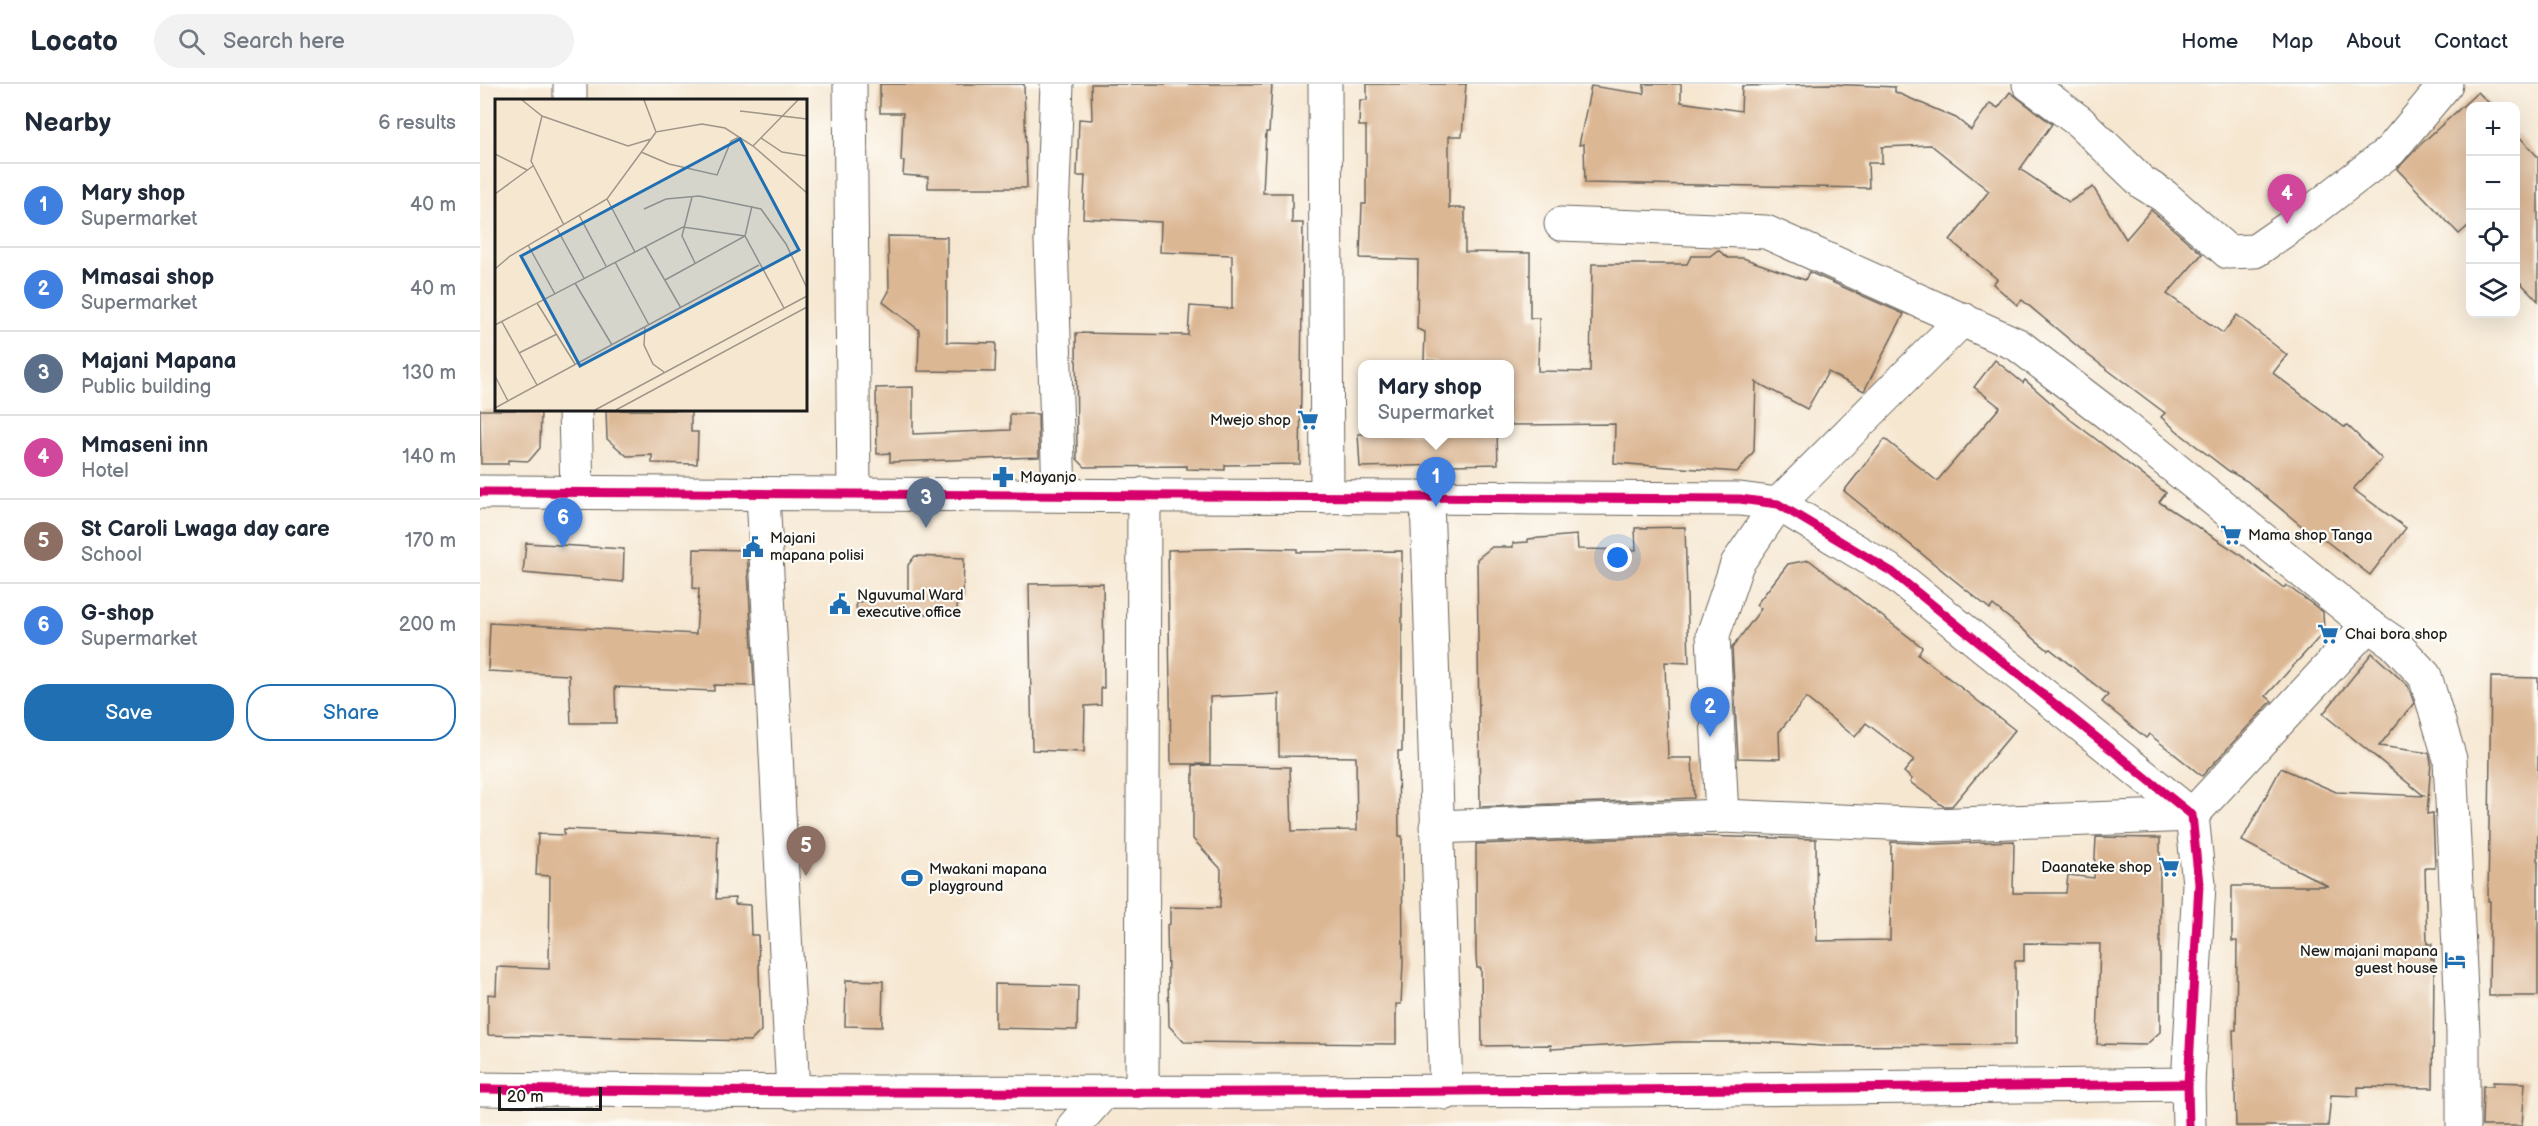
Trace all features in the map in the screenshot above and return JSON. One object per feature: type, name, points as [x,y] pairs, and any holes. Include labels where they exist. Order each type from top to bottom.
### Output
[{"type":"street","points":[[850,84],[854,494]]},
{"type":"street","points":[[1057,84],[1051,241],[1059,494]]},
{"type":"street","points":[[1326,84],[1327,497]]},
{"type":"street","points":[[2029,84],[2080,122],[2143,183],[2164,196],[2228,252],[2255,251],[2390,152],[2446,84]]},
{"type":"street","points":[[1561,224],[1766,232],[2018,345],[2120,423],[2368,626],[2393,642],[2425,676],[2450,759],[2463,1033],[2463,1126]]},
{"type":"street","points":[[1722,816],[1713,634],[1737,564],[1778,504],[1963,319]]},
{"type":"street","points":[[575,411],[577,494]]},
{"type":"street","points":[[480,492],[1144,494],[1740,500],[1778,504],[1892,572],[2192,815],[2199,884],[2188,1084],[2189,1126]]},
{"type":"street","points":[[763,494],[793,1093]]},
{"type":"street","points":[[1142,1093],[1144,494]]},
{"type":"street","points":[[1427,498],[1446,1093]]},
{"type":"street","points":[[1436,827],[1722,816],[1934,825],[2192,815],[2368,626]]},
{"type":"street","points":[[480,1089],[793,1093],[1446,1093],[2188,1084]]},
{"type":"street","points":[[1074,1126],[1104,1092]]},
{"type":"building","points":[[880,84],[1024,84],[1027,188],[928,188],[928,177],[903,175],[904,161],[901,161],[903,113],[880,113]]},
{"type":"building","points":[[1091,84],[1272,84],[1269,132],[1266,132],[1263,193],[1292,193],[1292,223],[1303,223],[1300,464],[1225,465],[1225,470],[1187,469],[1187,466],[1085,467],[1077,459],[1076,333],[1188,335],[1190,306],[1232,309],[1232,255],[1160,252],[1161,222],[1083,218],[1085,176],[1077,176],[1079,119],[1092,120]]},
{"type":"building","points":[[1367,84],[1466,84],[1462,136],[1449,136],[1449,208],[1465,208],[1465,252],[1530,253],[1530,318],[1539,318],[1538,371],[1590,372],[1592,264],[1687,264],[1691,256],[1710,256],[1718,250],[1728,258],[1743,258],[1805,280],[1809,272],[1904,314],[1864,391],[1828,372],[1807,409],[1756,382],[1754,451],[1738,472],[1614,463],[1615,424],[1514,425],[1514,360],[1424,360],[1425,332],[1417,329],[1418,260],[1360,258],[1362,204],[1366,204],[1366,126],[1359,126],[1360,100],[1367,100]]},
{"type":"building","points":[[1644,84],[1681,84],[1681,102],[1741,111],[1742,86],[1829,84],[1895,87],[1895,92],[1956,118],[1971,130],[1990,103],[1998,108],[2010,92],[2052,124],[2020,169],[2069,202],[2093,187],[2126,239],[2151,210],[2202,254],[2167,294],[2223,333],[2237,315],[2287,355],[2273,373],[2344,427],[2347,425],[2382,459],[2353,489],[2406,528],[2370,575],[2317,534],[2315,537],[2247,481],[2229,471],[2183,436],[2161,417],[2165,413],[2088,355],[2022,300],[2017,305],[1993,284],[1997,279],[1950,240],[1989,191],[1931,145],[1882,147],[1882,163],[1868,163],[1869,188],[1585,183],[1584,144],[1579,145],[1591,86],[1644,94]]},
{"type":"building","points":[[2478,92],[2488,102],[2467,102]]},
{"type":"building","points":[[2466,103],[2466,228],[2459,234],[2397,169]]},
{"type":"building","points":[[2520,137],[2538,157],[2538,301],[2520,282]]},
{"type":"building","points":[[888,236],[947,237],[947,342],[996,343],[995,372],[918,371],[919,330],[883,302],[889,291]]},
{"type":"building","points":[[1995,360],[2023,383],[2025,380],[2067,417],[2166,493],[2159,502],[2241,555],[2284,588],[2286,585],[2323,612],[2324,632],[2266,696],[2272,701],[2202,776],[2149,734],[2146,738],[2102,702],[2108,695],[1993,605],[1990,609],[1844,491],[1885,439],[1937,481],[2000,407],[1974,387]]},
{"type":"building","points":[[913,387],[913,434],[1010,430],[1010,414],[1038,414],[1039,457],[890,462],[890,453],[877,454],[876,388]]},
{"type":"building","points":[[480,410],[541,411],[540,448],[529,461],[508,460],[508,464],[481,464]]},
{"type":"building","points":[[606,411],[691,411],[691,432],[698,432],[697,464],[652,463],[652,455],[627,456],[607,439]]},
{"type":"building","points":[[1358,438],[1497,438],[1498,464],[1360,467]]},
{"type":"building","points":[[1685,527],[1689,663],[1665,662],[1668,758],[1692,758],[1694,798],[1480,807],[1477,559],[1492,547],[1513,547],[1513,543],[1528,542],[1528,539],[1577,535],[1578,549],[1636,550],[1635,528]]},
{"type":"building","points":[[526,543],[624,549],[623,582],[523,573]]},
{"type":"building","points":[[694,549],[747,550],[754,686],[714,685],[714,691],[615,687],[616,723],[571,723],[569,675],[488,671],[490,623],[696,634],[699,589],[693,588]]},
{"type":"building","points":[[1297,549],[1297,552],[1402,551],[1402,751],[1398,751],[1399,836],[1402,836],[1403,963],[1401,1004],[1396,1004],[1396,1044],[1184,1042],[1169,1026],[1167,925],[1170,924],[1170,907],[1220,908],[1221,869],[1193,839],[1193,765],[1290,767],[1292,831],[1357,830],[1356,757],[1279,756],[1279,694],[1210,697],[1210,764],[1171,764],[1168,550]]},
{"type":"building","points":[[915,556],[964,558],[963,597],[957,599],[957,614],[857,614],[856,603],[908,591],[908,565]]},
{"type":"building","points":[[1809,560],[1922,647],[1918,654],[2015,730],[1952,806],[1943,806],[1910,782],[1912,779],[1904,772],[1914,760],[1866,723],[1855,737],[1806,698],[1779,732],[1780,759],[1738,758],[1732,648],[1761,609],[1756,605],[1788,564]]},
{"type":"building","points":[[1103,583],[1104,688],[1101,688],[1101,705],[1085,706],[1084,752],[1032,750],[1029,584]]},
{"type":"building","points":[[2372,653],[2408,686],[2414,703],[2379,746],[2429,753],[2431,762],[2427,814],[2433,813],[2435,868],[2425,868],[2427,944],[2432,944],[2431,959],[2434,959],[2433,1088],[2358,1087],[2358,1096],[2331,1095],[2328,1126],[2236,1126],[2233,1030],[2236,1030],[2237,941],[2232,941],[2232,886],[2328,886],[2242,841],[2281,768],[2336,792],[2424,796],[2323,714]]},
{"type":"building","points":[[2491,677],[2538,678],[2538,996],[2489,996]]},
{"type":"building","points":[[564,829],[718,836],[716,899],[735,898],[735,904],[750,905],[751,935],[758,935],[761,1031],[751,1041],[488,1035],[488,994],[496,995],[497,967],[549,969],[550,876],[536,875],[538,834],[564,835]]},
{"type":"building","points":[[1696,836],[1816,839],[1817,941],[1890,940],[1891,842],[1935,844],[2014,841],[2013,893],[2066,893],[2068,875],[2094,878],[2096,837],[2160,838],[2160,1032],[2146,1045],[2097,1044],[2100,944],[2024,943],[2024,961],[2015,961],[2015,1045],[1822,1046],[1757,1042],[1676,1042],[1551,1049],[1551,1045],[1482,1046],[1481,968],[1477,968],[1476,957],[1476,844]]},
{"type":"building","points":[[846,980],[883,981],[882,1027],[845,1026]]},
{"type":"building","points":[[995,984],[1078,986],[1077,1030],[995,1028]]},
{"type":"building","points":[[2493,1082],[2525,1083],[2522,1126],[2482,1126],[2483,1086],[2493,1086]]},
{"type":"cycle path","points":[[480,492],[1740,499],[1778,504],[1892,572],[2192,815],[2199,884],[2188,1084],[2189,1126]]},
{"type":"cycle path","points":[[480,1089],[1334,1092],[2188,1084]]},
{"type":"place","name":"Mmaseni inn","points":[[2287,224]]},
{"type":"place","name":"Mwejo shop","points":[[1308,420]]},
{"type":"place","name":"Mayanjo","points":[[1003,477]]},
{"type":"place","name":"Mary shop","points":[[1436,507]]},
{"type":"place","name":"Majani Mapana","points":[[926,528]]},
{"type":"place","name":"Mama shop Tanga","points":[[2231,535]]},
{"type":"place","name":"Majani mapana polisi","points":[[753,547]]},
{"type":"place","name":"G-shop","points":[[563,548]]},
{"type":"place","name":"Nguvumal Ward executive office","points":[[840,604]]},
{"type":"place","name":"Chai bora shop","points":[[2328,634]]},
{"type":"place","name":"Mmasai shop","points":[[1710,737]]},
{"type":"place","name":"Daanateke shop","points":[[2169,867]]},
{"type":"place","name":"St Caroli Lwaga day care","points":[[806,876]]},
{"type":"place","name":"Mwakani mapana playground","points":[[912,878]]},
{"type":"place","name":"New majani mapana guest house","points":[[2455,960]]}]
